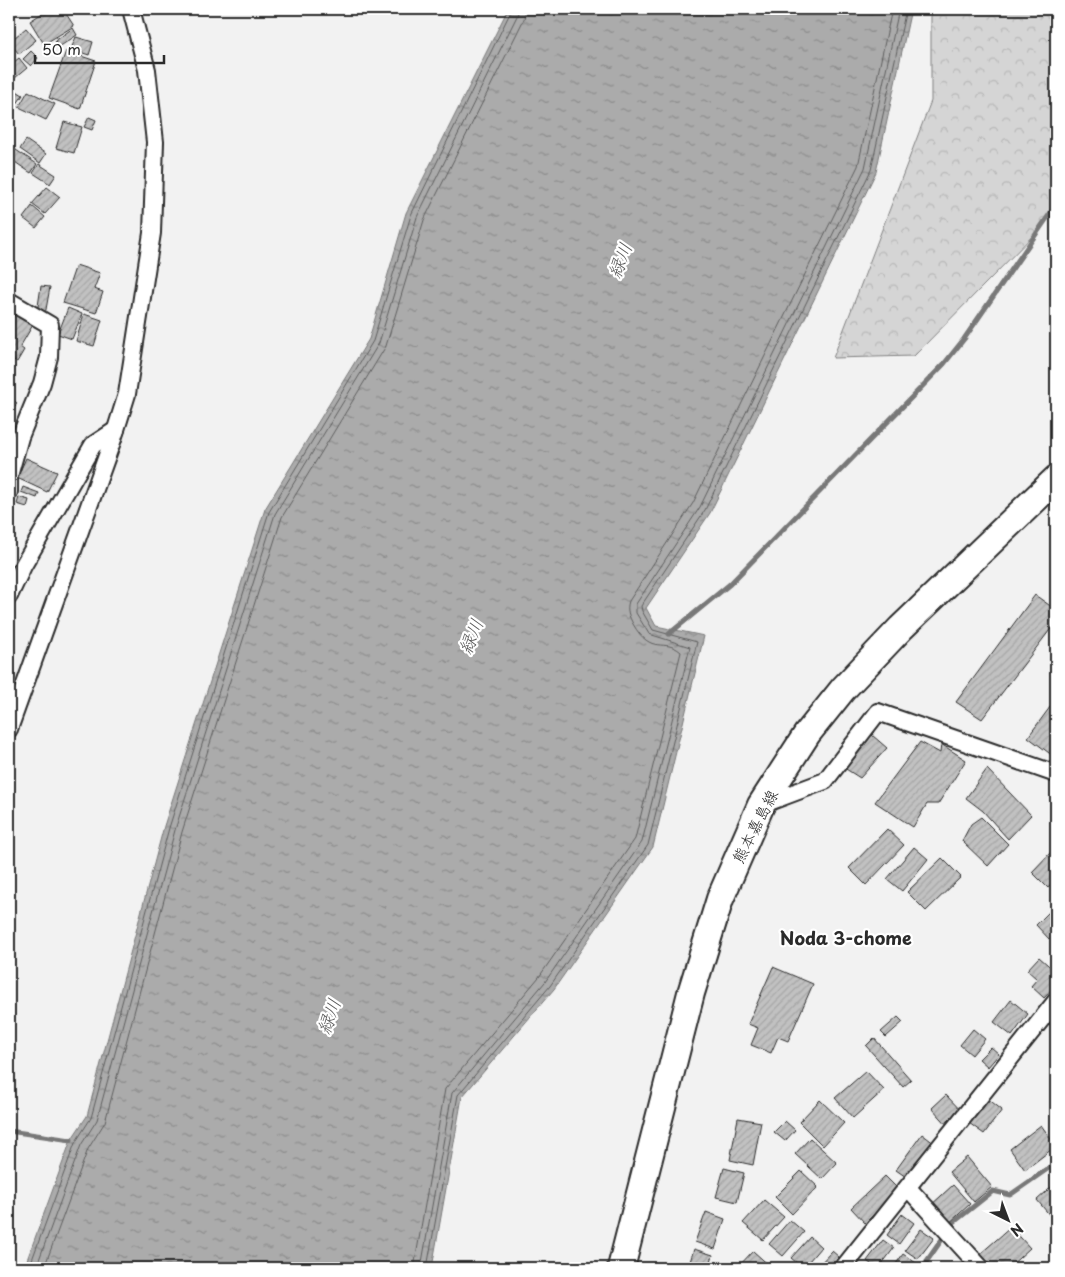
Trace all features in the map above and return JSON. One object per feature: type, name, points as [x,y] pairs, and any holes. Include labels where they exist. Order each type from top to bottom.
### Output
[{"type":"main road","name":"熊本嘉島線","points":[[621,1268],[691,993],[720,899],[761,805],[807,734],[843,689],[901,628],[1056,479]]},
{"type":"street","points":[[9,729],[116,430],[127,394],[152,233],[155,142],[147,70],[131,9]]},
{"type":"street","points":[[9,301],[50,326],[49,357],[42,383],[20,437],[9,476],[9,492]]},
{"type":"street","points":[[9,596],[23,566],[93,445],[116,430]]},
{"type":"street","points":[[761,805],[825,781],[878,712],[1056,774]]},
{"type":"street","points":[[843,1268],[1056,1001]]},
{"type":"street","points":[[908,1188],[981,1268]]},
{"type":"green space","points":[[931,9],[1056,9],[1056,212],[914,356],[833,358],[931,101]]},
{"type":"water","name":"緑川","points":[[508,9],[911,9],[876,172],[710,513],[646,608],[656,626],[704,636],[653,847],[554,989],[462,1097],[432,1268],[24,1268],[71,1140],[87,1116],[164,826],[265,509],[369,339],[406,213]]},
{"type":"building","points":[[49,9],[63,9],[74,26],[44,44],[30,21]]},
{"type":"building","points":[[26,28],[36,40],[19,54],[9,42]]},
{"type":"building","points":[[73,28],[77,35],[59,47],[55,41]]},
{"type":"building","points":[[76,37],[93,42],[89,55],[71,49]]},
{"type":"building","points":[[31,51],[38,58],[31,66],[23,59]]},
{"type":"building","points":[[66,51],[96,61],[80,109],[49,98]]},
{"type":"building","points":[[19,58],[27,68],[15,78],[9,71],[9,66]]},
{"type":"building","points":[[9,75],[16,84],[11,88],[9,86]]},
{"type":"building","points":[[15,90],[23,95],[10,114],[9,100]]},
{"type":"building","points":[[28,91],[55,104],[46,120],[19,107]]},
{"type":"building","points":[[89,117],[96,120],[92,130],[84,127]]},
{"type":"building","points":[[64,122],[82,127],[74,153],[56,148]]},
{"type":"building","points":[[26,140],[46,154],[40,163],[20,149]]},
{"type":"building","points":[[10,146],[37,164],[31,173],[9,158]]},
{"type":"building","points":[[39,164],[56,175],[50,184],[33,173]]},
{"type":"building","points":[[47,187],[60,197],[45,214],[32,204]]},
{"type":"building","points":[[32,206],[45,217],[36,228],[23,218]]},
{"type":"building","points":[[76,265],[100,273],[94,289],[103,292],[96,313],[63,303]]},
{"type":"building","points":[[41,286],[50,287],[45,315],[37,313]]},
{"type":"building","points":[[68,308],[82,314],[72,339],[58,334]]},
{"type":"building","points":[[10,309],[34,323],[20,347],[24,350],[17,362],[9,357]]},
{"type":"building","points":[[84,314],[102,320],[94,346],[76,341]]},
{"type":"building","points":[[9,397],[17,403],[9,417]]},
{"type":"building","points":[[26,458],[57,472],[47,492],[17,478]]},
{"type":"building","points":[[23,487],[39,493],[37,498],[21,492]]},
{"type":"building","points":[[19,497],[29,500],[27,507],[17,504]]},
{"type":"building","points":[[1035,595],[1056,610],[1056,622],[982,719],[956,702]]},
{"type":"building","points":[[1056,699],[1056,752],[1053,756],[1028,737]]},
{"type":"building","points":[[865,729],[887,748],[860,778],[838,764]]},
{"type":"building","points":[[920,742],[940,753],[941,744],[966,760],[938,804],[927,804],[913,827],[875,802]]},
{"type":"building","points":[[987,769],[1031,815],[1008,839],[983,811],[966,798]]},
{"type":"building","points":[[981,817],[1008,844],[988,866],[962,841],[971,824]]},
{"type":"building","points":[[887,829],[904,845],[866,885],[849,868]]},
{"type":"building","points":[[914,847],[928,859],[902,891],[887,879]]},
{"type":"building","points":[[1051,852],[1056,857],[1056,881],[1048,888],[1032,872]]},
{"type":"building","points":[[942,858],[961,877],[926,911],[907,892]]},
{"type":"building","points":[[1055,906],[1056,932],[1049,939],[1036,925]]},
{"type":"building","points":[[1039,957],[1056,972],[1056,985],[1044,998],[1031,986],[1037,979],[1027,970]]},
{"type":"building","points":[[773,967],[813,984],[788,1041],[778,1037],[771,1053],[751,1045],[758,1028],[748,1024]]},
{"type":"building","points":[[1011,1000],[1028,1014],[1012,1036],[994,1022]]},
{"type":"building","points":[[898,1017],[903,1022],[886,1037],[881,1032]]},
{"type":"building","points":[[973,1029],[985,1039],[972,1055],[960,1045]]},
{"type":"building","points":[[874,1038],[911,1080],[903,1087],[866,1046]]},
{"type":"building","points":[[991,1047],[999,1054],[988,1067],[979,1059]]},
{"type":"building","points":[[866,1071],[884,1090],[853,1118],[835,1098]]},
{"type":"building","points":[[946,1095],[965,1115],[950,1128],[932,1108]]},
{"type":"building","points":[[987,1098],[1002,1110],[984,1134],[969,1123]]},
{"type":"building","points":[[820,1100],[844,1123],[823,1146],[799,1122]]},
{"type":"building","points":[[738,1118],[761,1122],[753,1165],[730,1160]]},
{"type":"building","points":[[785,1121],[795,1130],[785,1141],[774,1132]]},
{"type":"building","points":[[1041,1125],[1056,1146],[1025,1170],[1010,1149]]},
{"type":"building","points":[[922,1134],[935,1144],[909,1179],[896,1170]]},
{"type":"building","points":[[810,1138],[837,1163],[822,1179],[795,1154]]},
{"type":"building","points":[[967,1157],[992,1187],[974,1202],[949,1172]]},
{"type":"building","points":[[724,1168],[744,1173],[737,1202],[716,1197]]},
{"type":"building","points":[[801,1171],[818,1187],[792,1214],[775,1197]]},
{"type":"building","points":[[885,1176],[899,1190],[865,1223],[851,1208]]},
{"type":"building","points":[[1056,1183],[1056,1215],[1052,1218],[1037,1200]]},
{"type":"building","points":[[953,1185],[970,1204],[947,1225],[930,1206]]},
{"type":"building","points":[[764,1200],[784,1217],[763,1240],[743,1223]]},
{"type":"building","points":[[706,1212],[725,1219],[715,1249],[695,1242]]},
{"type":"building","points":[[902,1214],[914,1223],[899,1244],[887,1235]]},
{"type":"building","points":[[790,1220],[804,1232],[783,1256],[769,1244]]},
{"type":"building","points":[[1011,1227],[1030,1248],[1008,1268],[992,1268],[980,1254]]},
{"type":"building","points":[[921,1229],[934,1238],[918,1259],[905,1250]]},
{"type":"building","points":[[810,1237],[821,1247],[803,1268],[791,1258]]},
{"type":"building","points":[[883,1240],[894,1248],[879,1268],[876,1268],[867,1261]]},
{"type":"building","points":[[694,1249],[713,1255],[709,1268],[688,1268]]},
{"type":"building","points":[[753,1251],[772,1268],[737,1268]]},
{"type":"building","points":[[832,1251],[839,1257],[830,1268],[816,1268]]},
{"type":"building","points":[[903,1254],[916,1263],[913,1268],[893,1268]]},
{"type":"waterway","points":[[669,634],[730,584],[944,364],[964,339],[1056,205]]},
{"type":"waterway","points":[[9,1131],[71,1140]]},
{"type":"waterway","points":[[922,1268],[954,1222],[993,1191],[1010,1195],[1056,1163]]},
{"type":"district","name":"Noda 3-chome","points":[[846,937]]}]
